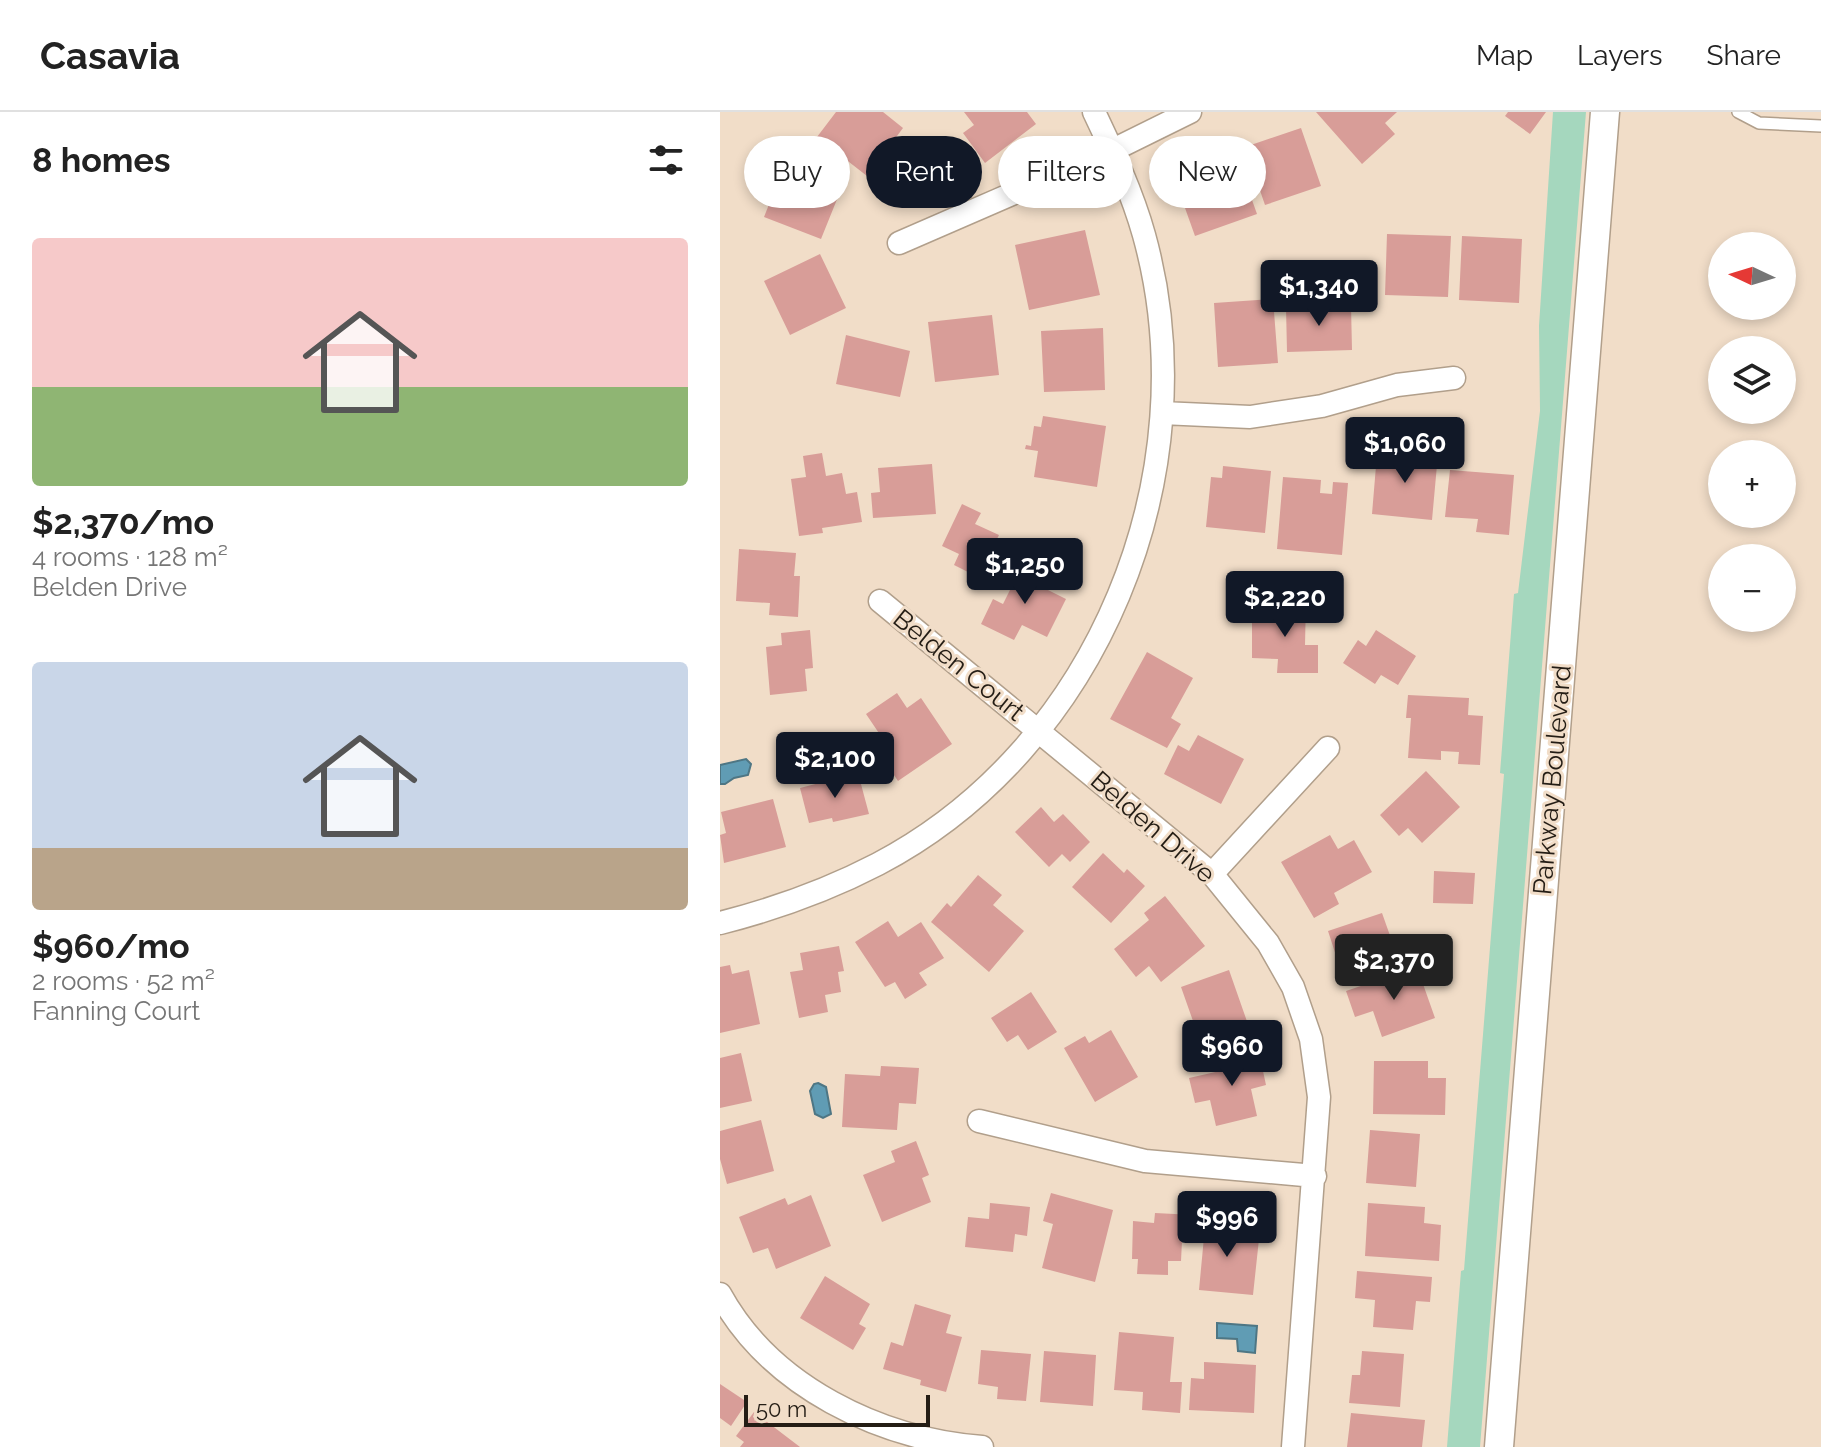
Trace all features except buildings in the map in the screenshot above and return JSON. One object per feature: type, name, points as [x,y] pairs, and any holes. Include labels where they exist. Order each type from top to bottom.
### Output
[{"type":"street","points":[[1094,112],[1106,136]]},
{"type":"street","points":[[1133,140],[1190,112]]},
{"type":"street","name":"Parkway Boulevard","points":[[1499,1447],[1605,112]]},
{"type":"street","points":[[899,243],[998,200]]},
{"type":"street","points":[[720,923],[804,898],[880,863],[959,810],[1012,761],[1039,730],[1092,652],[1128,574],[1149,502],[1159,453],[1162,340],[1144,237],[1133,206]]},
{"type":"street","points":[[1162,413],[1250,417],[1322,406],[1397,385],[1454,378]]},
{"type":"street","name":"Belden Court","points":[[880,601],[1039,730]]},
{"type":"street","name":"Belden Drive","points":[[1039,730],[1212,874],[1268,943],[1293,987],[1311,1039],[1319,1097],[1293,1447]]},
{"type":"street","points":[[1212,874],[1328,748]]},
{"type":"street","points":[[979,1121],[1145,1161],[1315,1176]]},
{"type":"street","points":[[720,1294],[749,1334],[780,1366],[813,1392],[887,1429],[926,1439],[982,1447]]},
{"type":"lane","points":[[1738,112],[1759,123],[1821,126]]},
{"type":"green space","points":[[1553,112],[1586,112],[1480,1447],[1447,1447],[1504,774],[1500,773],[1514,594],[1518,593],[1540,411],[1539,326]]},
{"type":"water","points":[[746,759],[751,764],[748,775],[720,784],[720,765]]},
{"type":"water","points":[[818,1083],[826,1087],[831,1114],[823,1118],[815,1114],[810,1091]]},
{"type":"water","points":[[1217,1323],[1257,1326],[1255,1353],[1238,1351],[1237,1339],[1217,1338]]}]
